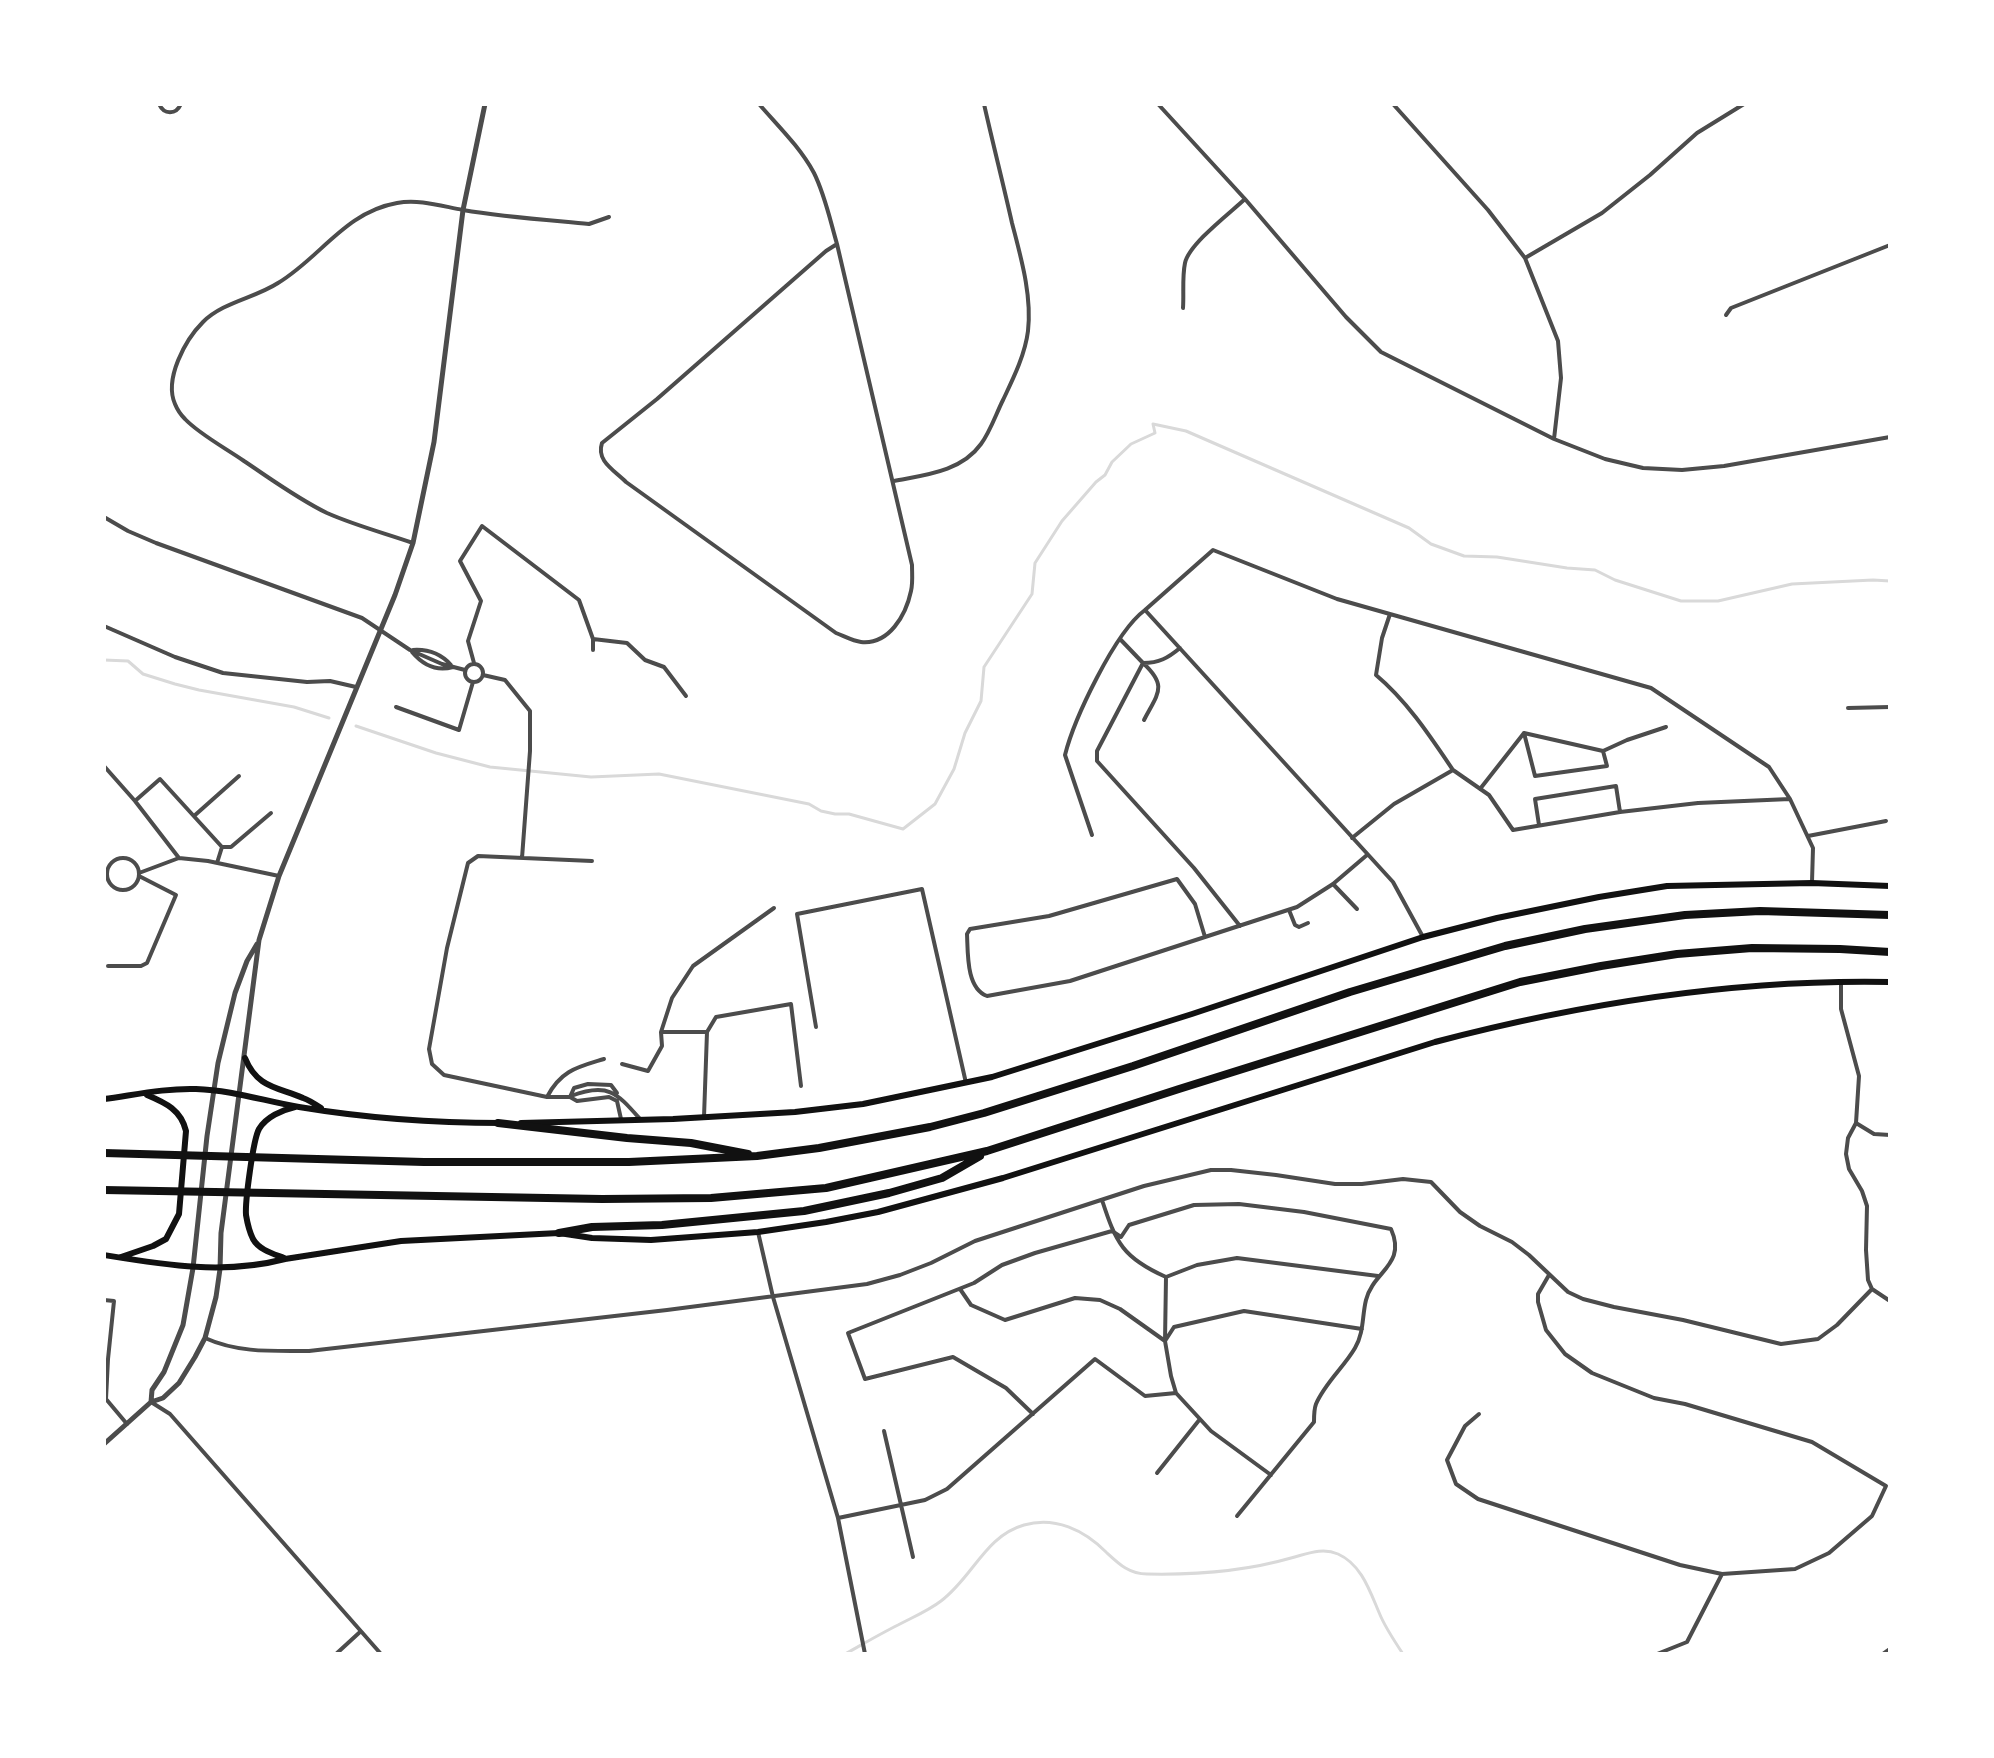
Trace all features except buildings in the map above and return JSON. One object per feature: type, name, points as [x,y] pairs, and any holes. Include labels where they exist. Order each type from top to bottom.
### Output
[{"type":"highway","points":[[104,1153],[424,1162],[663,1162],[757,1156],[856,1142],[984,1113],[1350,992],[1518,943],[1585,929],[1685,915],[1760,911],[1890,915]]},
{"type":"highway","points":[[104,1190],[602,1199],[711,1198],[826,1188],[987,1151],[1520,982],[1677,954],[1752,948],[1890,952]]},
{"type":"highway","points":[[498,1123],[691,1143],[757,1156]]},
{"type":"highway","points":[[559,1233],[592,1227],[662,1225],[804,1211],[942,1178],[987,1151]]},
{"type":"main road","points":[[104,1099],[180,1089],[214,1090],[299,1107],[382,1118],[498,1123],[704,1117],[795,1112],[863,1104],[992,1077],[1423,937],[1497,918],[1667,886],[1812,883],[1890,886]]},
{"type":"main road","points":[[104,1255],[220,1269],[401,1241],[559,1233],[592,1238],[651,1240],[758,1232],[878,1212],[932,1198],[1435,1042],[1506,1024],[1575,1009],[1699,991],[1890,982]]},
{"type":"main road","points":[[245,1058],[253,1074],[265,1084],[324,1109]]},
{"type":"main road","points":[[120,1257],[166,1239],[179,1214],[186,1131],[183,1119],[164,1102],[143,1094]]},
{"type":"main road","points":[[285,1259],[265,1250],[254,1240],[246,1216],[258,1131],[264,1122],[278,1113],[299,1107]]},
{"type":"street","points":[[159,104],[170,113],[177,111],[181,104]]},
{"type":"street","points":[[104,1444],[151,1402],[163,1398],[179,1383],[205,1338],[220,1269],[221,1233],[259,940],[279,876],[413,543],[434,442],[463,210],[485,104]]},
{"type":"street","points":[[759,104],[794,144],[814,173],[823,193],[837,244],[875,413],[894,481],[912,565],[912,587],[907,607],[884,637],[871,642],[859,642],[836,633],[626,482],[601,458],[600,451],[602,443],[837,244]]},
{"type":"street","points":[[894,481],[953,467],[982,443],[1006,394],[1027,334],[1029,309],[1025,279],[984,104]]},
{"type":"street","points":[[1158,104],[1346,317],[1381,352],[1554,439],[1605,459],[1643,468],[1682,470],[1724,466],[1890,437]]},
{"type":"street","points":[[1393,104],[1488,210],[1525,258],[1558,341],[1561,378],[1554,439]]},
{"type":"street","points":[[1525,258],[1602,213],[1697,133],[1744,104]]},
{"type":"street","points":[[1183,308],[1184,265],[1188,254],[1245,199]]},
{"type":"street","points":[[413,543],[329,514],[310,504],[184,419],[172,395],[172,379],[174,368],[190,337],[204,320],[227,306],[264,292],[292,275],[353,220],[395,203],[437,204],[463,210],[589,224],[609,217]]},
{"type":"street","points":[[1726,315],[1731,308],[1890,245]]},
{"type":"street","points":[[104,517],[156,543],[362,618],[410,650],[465,670]]},
{"type":"street","points":[[483,675],[480,666],[474,663],[468,641],[481,601],[460,561],[482,526],[579,600],[593,639],[593,650]]},
{"type":"street","points":[[1092,835],[1065,755],[1070,734],[1103,667],[1132,620],[1213,550],[1337,599],[1651,688],[1769,767],[1790,799],[1813,848],[1812,883]]},
{"type":"street","points":[[1145,610],[1393,882],[1423,937]]},
{"type":"street","points":[[1390,614],[1382,638],[1376,675],[1423,727],[1453,770],[1489,795],[1513,830],[1698,803],[1790,799]]},
{"type":"street","points":[[104,626],[175,657],[223,673],[307,682],[330,681],[356,687]]},
{"type":"street","points":[[593,639],[627,643],[645,660],[664,667],[686,696]]},
{"type":"street","points":[[1120,639],[1155,674],[1158,682],[1159,691],[1144,720]]},
{"type":"street","points":[[1143,663],[1156,663],[1180,648]]},
{"type":"street","points":[[474,663],[465,670],[466,678],[473,682],[483,675]]},
{"type":"street","points":[[1143,663],[1097,751],[1097,761],[1194,868],[1240,926]]},
{"type":"street","points":[[483,675],[505,680],[530,711],[522,858]]},
{"type":"street","points":[[396,707],[459,730],[473,682]]},
{"type":"street","points":[[1848,708],[1890,707]]},
{"type":"street","points":[[1524,733],[1603,751],[1666,727]]},
{"type":"street","points":[[1480,789],[1524,733]]},
{"type":"street","points":[[1524,733],[1535,776],[1607,766],[1603,751]]},
{"type":"street","points":[[104,766],[179,858]]},
{"type":"street","points":[[1352,838],[1394,804],[1453,770]]},
{"type":"street","points":[[194,816],[239,776]]},
{"type":"street","points":[[135,801],[160,779],[222,847],[231,847],[271,813]]},
{"type":"street","points":[[1539,825],[1535,799],[1616,786],[1620,812]]},
{"type":"street","points":[[1808,836],[1886,821]]},
{"type":"street","points":[[217,863],[222,847]]},
{"type":"street","points":[[1205,937],[1195,904],[1177,879],[1049,916],[970,929],[967,934],[972,980],[980,994],[987,996],[1070,981],[1289,910],[1312,899],[1367,855]]},
{"type":"street","points":[[104,856],[111,863]]},
{"type":"street","points":[[592,861],[478,856],[468,863],[447,948],[429,1049],[432,1064],[444,1075],[547,1097],[570,1097],[606,1089],[619,1096]]},
{"type":"street","points":[[108,966],[141,966],[147,963],[176,895],[139,874],[135,863],[120,858],[111,863],[107,879],[119,890],[133,887],[139,874],[179,858],[279,876]]},
{"type":"street","points":[[1333,884],[1357,909]]},
{"type":"street","points":[[816,1027],[797,914],[922,889],[966,1083]]},
{"type":"street","points":[[622,1064],[648,1071],[662,1046],[661,1032],[672,998],[693,966],[774,908]]},
{"type":"street","points":[[1289,910],[1295,925],[1299,927],[1308,923]]},
{"type":"street","points":[[151,1402],[152,1390],[164,1372],[183,1325],[223,1038],[235,993],[259,940]]},
{"type":"street","points":[[1841,982],[1841,1009],[1859,1076],[1856,1123],[1848,1138],[1846,1154],[1849,1169],[1867,1206],[1868,1280],[1872,1289],[1890,1301]]},
{"type":"street","points":[[704,1117],[707,1032],[716,1017],[791,1004],[801,1086]]},
{"type":"street","points":[[661,1032],[707,1032]]},
{"type":"street","points":[[547,1097],[554,1083],[571,1069],[604,1059]]},
{"type":"street","points":[[570,1097],[574,1088],[588,1084],[611,1085],[640,1119]]},
{"type":"street","points":[[588,1084],[591,1099]]},
{"type":"street","points":[[570,1097],[577,1101],[609,1097],[617,1101],[621,1119]]},
{"type":"street","points":[[1856,1123],[1874,1134],[1890,1135]]},
{"type":"street","points":[[205,1338],[222,1346],[255,1351],[309,1351],[867,1284],[931,1263],[975,1241],[1144,1186],[1211,1170],[1335,1184],[1403,1179],[1431,1182],[1460,1212],[1512,1242],[1568,1292],[1583,1299],[1781,1344],[1818,1339],[1837,1325],[1872,1289]]},
{"type":"street","points":[[1102,1200],[1112,1231],[1123,1248],[1144,1267],[1166,1277],[1197,1265],[1237,1258],[1379,1276]]},
{"type":"street","points":[[1112,1231],[1121,1237],[1129,1225],[1194,1205],[1239,1204],[1304,1212],[1391,1229],[1396,1242],[1392,1260],[1366,1297],[1357,1346],[1316,1405],[1314,1422],[1237,1516]]},
{"type":"street","points":[[1033,1414],[1006,1388],[953,1357],[865,1379],[848,1333],[974,1283],[1002,1265],[1112,1231]]},
{"type":"street","points":[[758,1232],[773,1297],[838,1518],[865,1652]]},
{"type":"street","points":[[1479,1414],[1465,1426],[1447,1460],[1456,1484],[1478,1499],[1680,1565],[1722,1574],[1795,1569],[1829,1553],[1872,1516],[1886,1486],[1812,1442],[1685,1404],[1654,1398],[1592,1373],[1565,1354],[1546,1330],[1538,1302],[1538,1294],[1549,1275]]},
{"type":"street","points":[[1166,1277],[1165,1341],[1176,1393],[1211,1431],[1271,1475]]},
{"type":"street","points":[[960,1288],[971,1305],[1005,1320],[1075,1298],[1100,1300],[1120,1309],[1165,1341]]},
{"type":"street","points":[[104,1300],[114,1301],[106,1358],[105,1399],[127,1424]]},
{"type":"street","points":[[1165,1341],[1174,1327],[1244,1311],[1362,1329]]},
{"type":"street","points":[[838,1518],[925,1500],[947,1489],[1095,1359],[1145,1396],[1176,1393]]},
{"type":"street","points":[[151,1402],[170,1414],[381,1654]]},
{"type":"street","points":[[1157,1473],[1200,1419]]},
{"type":"street","points":[[884,1431],[913,1557]]},
{"type":"street","points":[[1657,1654],[1687,1642],[1722,1574]]},
{"type":"street","points":[[336,1654],[360,1632]]},
{"type":"street","points":[[1883,1654],[1890,1649]]},
{"type":"waterway","points":[[356,726],[436,753],[490,767],[591,777],[659,774],[809,804],[821,811],[849,814],[903,829],[935,804],[954,769],[965,733],[981,701],[984,667],[1032,594],[1035,563],[1062,521],[1105,475],[1112,462],[1131,444],[1155,433],[1153,424],[1186,431],[1409,528],[1431,544],[1464,556],[1497,557],[1595,570],[1615,580],[1681,601],[1718,601],[1792,584],[1890,581]]},
{"type":"waterway","points":[[104,660],[128,661],[143,674],[175,684],[294,707],[329,718]]},
{"type":"waterway","points":[[845,1654],[941,1601],[989,1548],[1011,1530],[1047,1522],[1079,1531],[1125,1568],[1141,1574],[1220,1571],[1314,1552],[1338,1554],[1360,1573],[1403,1654]]}]
